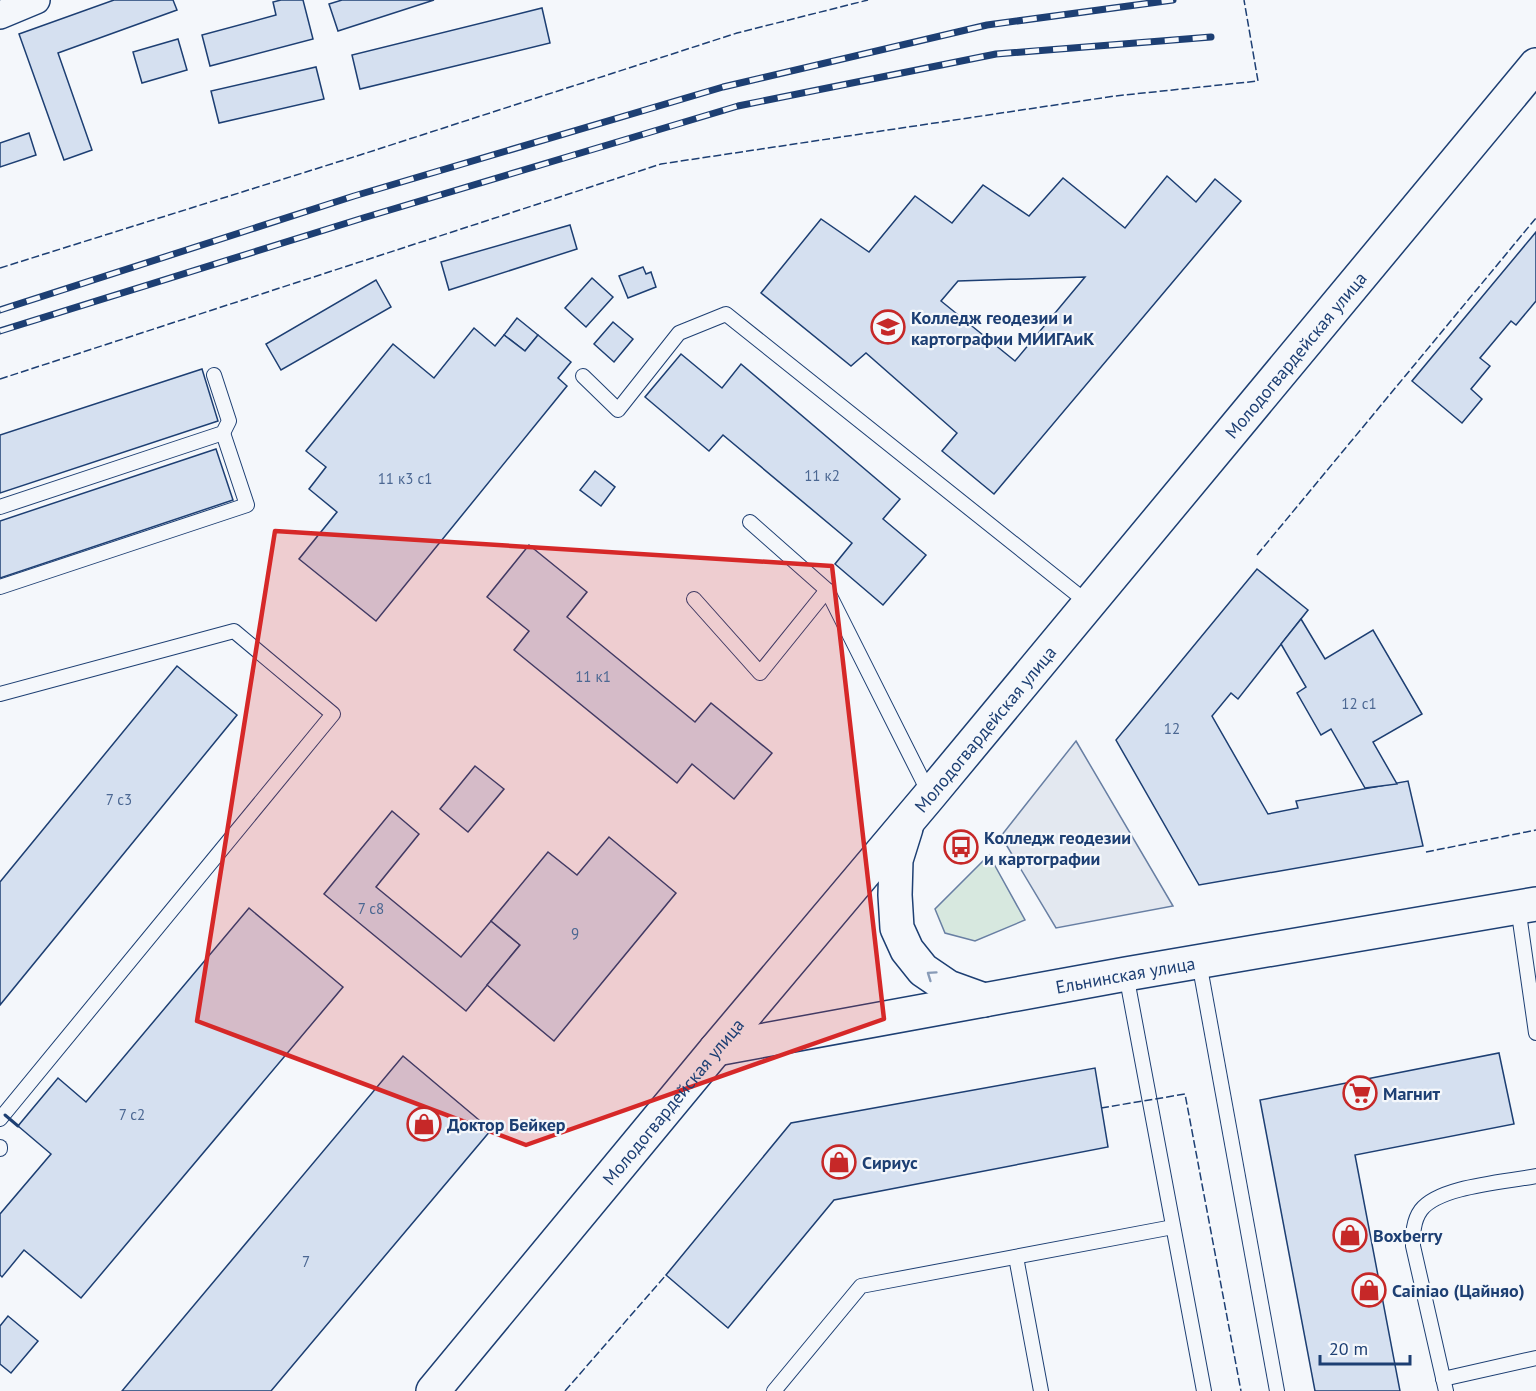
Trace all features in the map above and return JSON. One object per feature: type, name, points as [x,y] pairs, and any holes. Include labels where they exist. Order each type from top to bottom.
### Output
[{"type":"street","points":[[0,15],[36,0]]},
{"type":"street","name":"Молодогвардейская улица","points":[[433,1391],[1536,65]]},
{"type":"street","points":[[908,821],[896,860],[897,928],[907,950],[923,970],[948,987],[984,1000]]},
{"type":"street","name":"Ельнинская улица","points":[[716,1049],[1126,974],[1527,906]]},
{"type":"lane","points":[[582,376],[618,410],[679,333],[726,314],[1088,603]]},
{"type":"lane","points":[[0,587],[247,505],[223,433],[229,421],[214,375]]},
{"type":"lane","points":[[0,507],[223,433]]},
{"type":"lane","points":[[750,522],[827,590],[930,795]]},
{"type":"lane","points":[[694,599],[760,673],[827,590]]},
{"type":"lane","points":[[0,694],[234,632],[333,714],[0,1119]]},
{"type":"lane","points":[[1527,906],[1536,1033]]},
{"type":"lane","points":[[1199,962],[1277,1391]]},
{"type":"lane","points":[[1126,974],[1204,1391]]},
{"type":"lane","points":[[1536,1176],[1450,1192],[1433,1199],[1420,1211],[1413,1228],[1413,1246],[1444,1385],[1536,1358]]},
{"type":"lane","points":[[774,1391],[861,1286],[1173,1227]]},
{"type":"lane","points":[[1016,1257],[1041,1391]]},
{"type":"highlighted area","points":[[275,531],[832,566],[884,1019],[526,1145],[197,1021]]},
{"type":"shaded area","points":[[1076,741],[1173,906],[1056,928],[1001,836]]},
{"type":"shaded area","points":[[989,855],[1025,920],[975,941],[945,933],[935,909]]},
{"type":"building","points":[[114,0],[173,0],[177,10],[58,53],[92,150],[64,160],[19,34]]},
{"type":"building","points":[[303,0],[313,39],[210,66],[202,35],[276,15],[273,2]]},
{"type":"building","points":[[342,0],[434,0],[338,31],[329,4]]},
{"type":"building","points":[[542,8],[550,43],[360,89],[352,55]]},
{"type":"building","points":[[178,39],[187,70],[142,83],[133,52]]},
{"type":"building","points":[[316,67],[324,99],[219,123],[211,91]]},
{"type":"building","points":[[29,133],[36,155],[0,167],[0,143]]},
{"type":"building","name":"Колледж геодезии и картографии МИИГАиК","points":[[1167,176],[1196,202],[1215,179],[1241,201],[994,494],[942,451],[957,433],[866,353],[851,366],[761,293],[821,219],[869,252],[915,196],[952,223],[983,185],[1029,216],[1063,178],[1125,228]],"holes":[[[1085,277],[1015,361],[941,301],[958,281]]]},
{"type":"building","points":[[570,225],[577,249],[449,290],[441,262]]},
{"type":"building","points":[[1536,232],[1536,301],[1516,325],[1511,321],[1480,358],[1490,366],[1471,389],[1482,399],[1462,423],[1412,381]]},
{"type":"building","points":[[643,267],[646,274],[651,272],[656,287],[628,298],[619,276]]},
{"type":"building","points":[[592,278],[613,297],[586,327],[565,308]]},
{"type":"building","points":[[376,280],[391,307],[281,370],[266,344]]},
{"type":"building","points":[[517,318],[538,335],[525,351],[504,335]]},
{"type":"building","points":[[613,322],[633,339],[614,362],[594,344]]},
{"type":"building","points":[[474,328],[495,346],[504,335],[525,351],[538,335],[571,362],[558,378],[567,386],[376,621],[299,559],[337,512],[309,489],[326,467],[306,451],[393,344],[434,378]]},
{"type":"building","points":[[681,354],[722,388],[741,364],[900,499],[883,519],[926,555],[883,605],[835,564],[852,543],[723,435],[709,451],[645,397]]},
{"type":"building","points":[[202,369],[218,421],[0,493],[0,435]]},
{"type":"building","points":[[216,449],[233,500],[0,578],[0,521]]},
{"type":"building","points":[[595,471],[615,487],[601,506],[580,490]]},
{"type":"building","points":[[529,545],[587,592],[567,617],[695,722],[711,703],[772,753],[734,799],[692,764],[677,783],[514,650],[529,631],[487,597]]},
{"type":"building","points":[[1257,569],[1308,610],[1238,699],[1231,693],[1212,716],[1268,814],[1298,808],[1296,801],[1408,781],[1423,846],[1199,885],[1116,740]]},
{"type":"building","points":[[1301,619],[1325,659],[1373,630],[1422,714],[1373,742],[1397,784],[1365,788],[1331,729],[1321,735],[1297,693],[1306,687],[1281,644]]},
{"type":"building","points":[[177,666],[237,715],[0,1005],[0,882]]},
{"type":"building","points":[[475,766],[504,789],[468,832],[440,809]]},
{"type":"building","points":[[392,811],[419,834],[376,887],[461,957],[491,921],[520,945],[466,1011],[324,894]]},
{"type":"building","points":[[609,837],[676,893],[554,1041],[487,985],[520,945],[491,921],[548,852],[577,875]]},
{"type":"building","points":[[249,908],[343,987],[81,1298],[24,1250],[2,1277],[0,1275],[0,1214],[51,1154],[18,1126],[58,1078],[86,1102]]},
{"type":"building","points":[[1499,1053],[1514,1124],[1355,1155],[1400,1391],[1315,1391],[1260,1100]]},
{"type":"building","points":[[403,1056],[491,1130],[271,1391],[122,1391]]},
{"type":"building","points":[[1095,1068],[1108,1147],[834,1200],[728,1328],[666,1275],[791,1123]]},
{"type":"building","points":[[8,1316],[38,1341],[11,1373],[0,1364],[0,1326]]},
{"type":"railway","points":[[0,310],[354,196],[723,87],[987,25],[1173,0]]},
{"type":"railway","points":[[0,331],[363,218],[738,106],[996,54],[1211,37]]},
{"type":"fence","points":[[0,268],[737,33],[868,0]]},
{"type":"fence","points":[[0,379],[661,164],[1115,96],[1258,81],[1244,0]]},
{"type":"fence","points":[[1257,555],[1536,218]]},
{"type":"fence","points":[[1426,852],[1536,830]]},
{"type":"fence","points":[[1101,1108],[1185,1094],[1241,1391]]},
{"type":"fence","points":[[565,1391],[666,1275]]},
{"type":"wall","points":[[5,1115],[18,1126]]},
{"type":"place","name":"Колледж геодезии и картографии МИИГАиК","points":[[888,327]]},
{"type":"place","name":"Колледж геодезии и картографии","points":[[961,847]]},
{"type":"place","name":"Магнит","points":[[1360,1093]]},
{"type":"place","name":"Доктор Бейкер","points":[[424,1124]]},
{"type":"place","name":"Сириус","points":[[839,1162]]},
{"type":"place","name":"Boxberry","points":[[1350,1235]]},
{"type":"place","name":"Cainiao (Цайняо)","points":[[1369,1290]]}]
